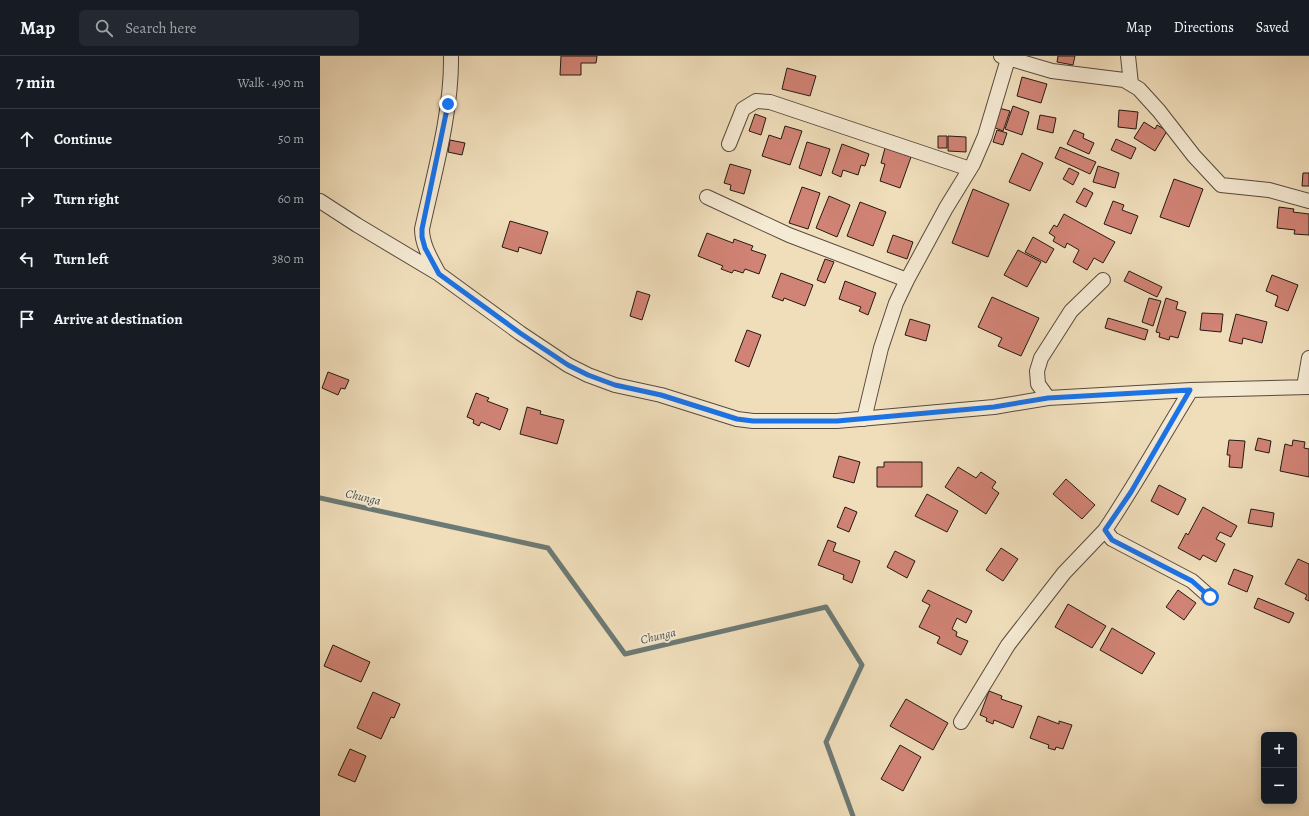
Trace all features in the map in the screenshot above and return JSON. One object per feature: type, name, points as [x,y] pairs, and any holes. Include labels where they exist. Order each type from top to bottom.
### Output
[{"type":"street","points":[[439,274],[425,248],[422,237],[422,229],[448,104],[451,56]]},
{"type":"street","points":[[1128,56],[1131,84]]},
{"type":"street","points":[[864,419],[881,348],[896,303],[946,208],[970,169],[986,136],[1005,57],[1052,71],[1124,80],[1139,89],[1159,111],[1184,144],[1221,185],[1268,190],[1309,201]]},
{"type":"street","points":[[729,144],[743,109],[756,101],[770,102],[970,169]]},
{"type":"street","points":[[707,197],[789,235],[907,280]]},
{"type":"street","points":[[320,201],[439,274],[553,356],[588,375],[615,385],[661,395],[737,419],[753,421],[837,421],[994,407],[1048,398],[1190,390],[1306,387],[1309,358]]},
{"type":"street","points":[[1048,398],[1038,384],[1037,371],[1041,358],[1072,311],[1103,280]]},
{"type":"street","points":[[961,722],[1008,645],[1064,573],[1105,530],[1131,492],[1190,390]]},
{"type":"street","points":[[1105,530],[1112,540],[1192,581],[1210,597]]},
{"type":"building","points":[[561,56],[597,56],[596,63],[581,63],[581,75],[560,75]]},
{"type":"building","points":[[1058,56],[1075,56],[1073,65],[1057,62]]},
{"type":"building","points":[[787,68],[816,76],[810,96],[782,89]]},
{"type":"building","points":[[1022,77],[1047,84],[1041,103],[1017,96]]},
{"type":"building","points":[[1013,106],[1029,112],[1022,135],[1005,129]]},
{"type":"building","points":[[999,108],[1010,111],[1003,131],[993,127]]},
{"type":"building","points":[[1119,110],[1138,112],[1136,129],[1118,127]]},
{"type":"building","points":[[755,114],[766,118],[761,135],[749,131]]},
{"type":"building","points":[[1040,115],[1056,118],[1053,133],[1037,129]]},
{"type":"building","points":[[1144,122],[1155,129],[1157,125],[1167,131],[1155,151],[1134,138]]},
{"type":"building","points":[[785,126],[802,131],[790,165],[762,156],[769,135],[781,139]]},
{"type":"building","points":[[997,130],[1007,133],[1003,145],[993,142]]},
{"type":"building","points":[[1074,130],[1084,134],[1083,138],[1094,143],[1089,154],[1067,144]]},
{"type":"building","points":[[938,136],[947,136],[947,148],[938,148]]},
{"type":"building","points":[[948,136],[966,137],[966,152],[948,151]]},
{"type":"building","points":[[1116,139],[1136,148],[1131,159],[1111,150]]},
{"type":"building","points":[[450,140],[465,143],[462,155],[448,152]]},
{"type":"building","points":[[807,142],[830,149],[821,176],[799,168]]},
{"type":"building","points":[[842,144],[869,154],[865,166],[861,165],[858,175],[843,170],[841,177],[832,173]]},
{"type":"building","points":[[1060,147],[1096,162],[1090,174],[1055,158]]},
{"type":"building","points":[[885,148],[911,157],[900,188],[880,181],[885,164],[881,163]]},
{"type":"building","points":[[1022,153],[1043,163],[1030,191],[1009,182]]},
{"type":"building","points":[[730,164],[751,170],[744,194],[730,190],[731,185],[724,183]]},
{"type":"building","points":[[1098,166],[1119,173],[1115,188],[1093,182]]},
{"type":"building","points":[[1069,168],[1079,173],[1073,185],[1063,179]]},
{"type":"building","points":[[1303,173],[1309,173],[1309,186],[1302,186]]},
{"type":"building","points":[[1174,179],[1203,189],[1189,227],[1160,217]]},
{"type":"building","points":[[802,187],[820,193],[808,229],[789,223]]},
{"type":"building","points":[[1084,188],[1093,193],[1086,207],[1076,202]]},
{"type":"building","points":[[973,189],[1009,204],[988,257],[952,243]]},
{"type":"building","points":[[829,196],[850,205],[837,237],[816,228]]},
{"type":"building","points":[[1113,201],[1124,205],[1122,210],[1138,216],[1131,234],[1104,224]]},
{"type":"building","points":[[860,202],[886,212],[873,246],[847,236]]},
{"type":"building","points":[[1279,207],[1294,209],[1293,212],[1309,214],[1309,235],[1294,234],[1295,230],[1277,228]]},
{"type":"building","points":[[1064,214],[1115,242],[1103,263],[1094,258],[1087,270],[1073,262],[1079,250],[1067,243],[1065,248],[1053,241],[1055,237],[1049,233],[1054,225],[1057,227]]},
{"type":"building","points":[[510,221],[548,232],[541,254],[519,247],[518,252],[502,247]]},
{"type":"building","points":[[707,233],[733,243],[734,239],[753,246],[751,250],[766,255],[759,274],[745,269],[743,273],[734,270],[732,273],[721,269],[723,266],[698,256]]},
{"type":"building","points":[[893,235],[913,242],[907,259],[887,252]]},
{"type":"building","points":[[1033,237],[1054,249],[1046,263],[1025,252]]},
{"type":"building","points":[[1018,250],[1041,262],[1027,287],[1004,275]]},
{"type":"building","points":[[825,259],[834,262],[825,283],[817,280]]},
{"type":"building","points":[[1129,271],[1162,287],[1157,297],[1124,281]]},
{"type":"building","points":[[781,273],[813,285],[805,306],[784,298],[783,301],[772,297]]},
{"type":"building","points":[[1272,275],[1298,285],[1288,311],[1275,306],[1278,296],[1266,291]]},
{"type":"building","points":[[845,281],[876,293],[868,315],[859,311],[861,307],[839,299]]},
{"type":"building","points":[[637,291],[650,295],[642,320],[630,316]]},
{"type":"building","points":[[992,297],[1039,318],[1021,356],[998,346],[1002,338],[978,327]]},
{"type":"building","points":[[1149,298],[1161,301],[1153,326],[1142,322]]},
{"type":"building","points":[[1166,298],[1178,302],[1176,309],[1186,312],[1178,338],[1170,336],[1169,340],[1159,337],[1160,333],[1156,332]]},
{"type":"building","points":[[1202,313],[1223,314],[1221,332],[1200,330]]},
{"type":"building","points":[[1236,314],[1267,322],[1262,343],[1243,338],[1242,344],[1229,341]]},
{"type":"building","points":[[1108,318],[1148,330],[1145,340],[1105,328]]},
{"type":"building","points":[[910,319],[930,325],[926,341],[905,335]]},
{"type":"building","points":[[747,330],[761,335],[749,367],[735,361]]},
{"type":"building","points":[[328,372],[349,380],[345,389],[341,388],[338,395],[322,388]]},
{"type":"building","points":[[476,393],[489,398],[487,401],[508,409],[500,430],[481,422],[479,426],[473,423],[474,420],[467,417]]},
{"type":"building","points":[[527,407],[541,411],[540,414],[564,420],[557,444],[520,434]]},
{"type":"building","points":[[1258,438],[1271,441],[1269,453],[1255,450]]},
{"type":"building","points":[[1229,440],[1245,441],[1242,468],[1229,467],[1230,455],[1227,455]]},
{"type":"building","points":[[1293,440],[1305,442],[1304,448],[1309,449],[1309,477],[1280,471],[1285,444],[1292,446]]},
{"type":"building","points":[[839,456],[860,462],[854,483],[833,477]]},
{"type":"building","points":[[884,462],[922,462],[922,487],[877,487],[877,467],[884,467]]},
{"type":"building","points":[[958,467],[976,478],[981,472],[996,482],[992,488],[999,493],[986,514],[945,487]]},
{"type":"building","points":[[1066,479],[1095,505],[1082,519],[1053,494]]},
{"type":"building","points":[[1159,485],[1186,499],[1178,515],[1151,501]]},
{"type":"building","points":[[927,494],[958,511],[947,532],[915,516]]},
{"type":"building","points":[[845,507],[857,512],[849,532],[837,527]]},
{"type":"building","points":[[1203,507],[1237,526],[1231,537],[1220,532],[1216,539],[1225,544],[1216,562],[1203,555],[1200,560],[1178,548],[1186,533],[1188,535]]},
{"type":"building","points":[[1251,509],[1274,513],[1272,527],[1248,523]]},
{"type":"building","points":[[828,540],[836,543],[833,551],[860,561],[852,583],[843,579],[844,575],[818,565]]},
{"type":"building","points":[[1001,548],[1018,559],[1003,581],[986,570]]},
{"type":"building","points":[[895,551],[915,561],[907,578],[887,567]]},
{"type":"building","points":[[1298,559],[1309,564],[1309,601],[1305,599],[1307,595],[1285,584]]},
{"type":"building","points":[[1234,569],[1253,576],[1247,592],[1228,584]]},
{"type":"building","points":[[928,590],[972,611],[966,623],[957,618],[952,629],[957,632],[956,636],[968,641],[961,655],[937,643],[940,637],[919,627],[930,605],[922,601]]},
{"type":"building","points":[[1178,590],[1196,603],[1184,620],[1166,607]]},
{"type":"building","points":[[1258,598],[1294,613],[1289,623],[1254,608]]},
{"type":"building","points":[[1068,604],[1106,626],[1092,648],[1055,627]]},
{"type":"building","points":[[1112,628],[1155,653],[1142,674],[1100,650]]},
{"type":"building","points":[[333,645],[370,662],[361,682],[324,666]]},
{"type":"building","points":[[989,691],[1002,696],[1001,699],[1022,706],[1013,728],[994,720],[993,724],[986,721],[987,718],[980,715]]},
{"type":"building","points":[[373,692],[400,704],[394,718],[391,717],[381,739],[357,728]]},
{"type":"building","points":[[906,699],[948,723],[933,750],[890,726]]},
{"type":"building","points":[[1038,716],[1059,724],[1059,721],[1072,725],[1063,749],[1056,747],[1055,750],[1048,748],[1049,745],[1030,738]]},
{"type":"building","points":[[900,745],[921,757],[903,791],[881,779]]},
{"type":"building","points":[[350,749],[366,756],[355,782],[338,775]]},
{"type":"waterway","name":"Chunga","points":[[320,498],[548,548],[625,654],[826,607],[862,665],[826,742],[853,816]]},
{"type":"route","points":[[448,104],[422,229],[422,237],[425,248],[439,274],[553,356],[588,375],[615,385],[661,395],[737,419],[753,421],[837,421],[994,407],[1048,398],[1190,390],[1131,492],[1105,530],[1112,540],[1192,581],[1210,597]]}]
